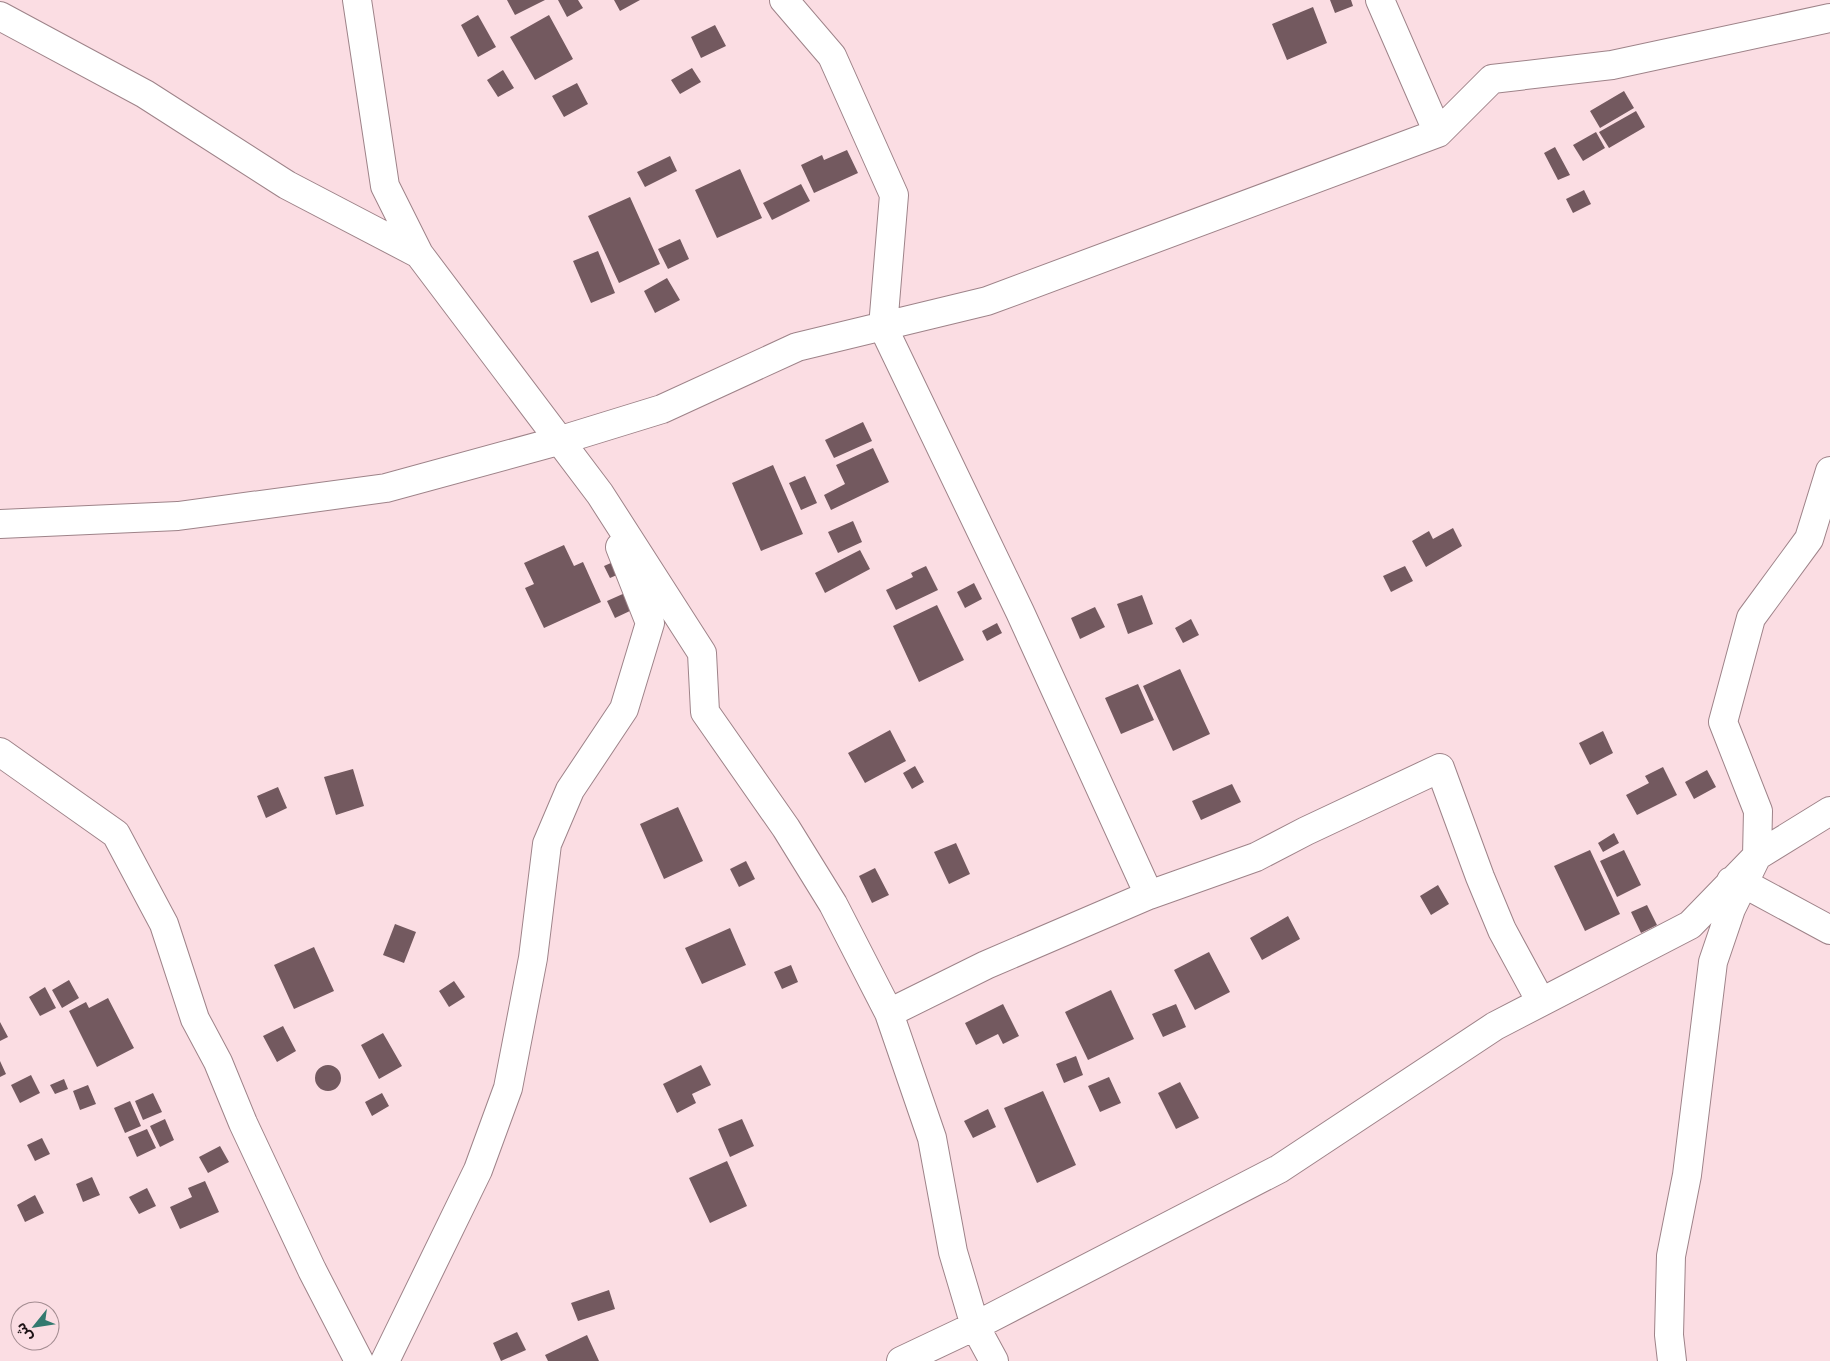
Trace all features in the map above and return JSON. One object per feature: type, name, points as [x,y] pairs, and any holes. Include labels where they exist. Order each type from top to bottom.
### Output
[{"type":"street","points":[[357,0],[385,186],[419,254],[558,441],[600,494],[702,653],[704,712],[786,828],[833,904],[889,1013],[932,1138],[953,1252],[975,1326],[994,1361]]},
{"type":"street","points":[[784,0],[832,56],[894,195],[883,328],[1020,612],[1149,895]]},
{"type":"street","points":[[1380,0],[1438,133]]},
{"type":"street","points":[[0,16],[145,94],[286,185],[419,254]]},
{"type":"street","points":[[0,524],[178,516],[386,488],[558,441],[662,409],[797,347],[883,328],[987,301],[1438,133],[1492,79],[1612,65],[1830,18]]},
{"type":"street","points":[[1757,856],[1758,812],[1723,722],[1751,618],[1809,539],[1830,471]]},
{"type":"street","points":[[385,1361],[478,1170],[508,1088],[533,958],[547,844],[570,790],[624,709],[650,623],[600,494]]},
{"type":"street","points":[[0,752],[116,834],[164,924],[195,1019],[218,1062],[243,1123],[312,1270],[359,1361]]},
{"type":"street","points":[[889,1013],[986,965],[1149,895],[1256,857],[1306,831],[1440,768],[1480,877],[1502,930],[1541,1002]]},
{"type":"street","points":[[901,1361],[975,1326],[1279,1169],[1495,1026],[1690,926],[1737,882],[1757,856],[1830,812]]},
{"type":"street","points":[[1737,882],[1830,930]]},
{"type":"street","points":[[1672,1361],[1669,1335],[1671,1256],[1687,1175],[1712,962],[1731,909],[1737,882]]},
{"type":"building","points":[[507,0],[545,0],[515,15]]},
{"type":"building","points":[[558,0],[578,0],[583,8],[567,17]]},
{"type":"building","points":[[614,0],[640,0],[620,11]]},
{"type":"building","points":[[1330,0],[1351,0],[1353,6],[1335,13]]},
{"type":"building","points":[[1313,7],[1327,43],[1287,60],[1272,24]]},
{"type":"building","points":[[478,15],[496,47],[478,57],[461,25]]},
{"type":"building","points":[[549,15],[573,59],[535,80],[510,37]]},
{"type":"building","points":[[715,25],[726,46],[701,58],[691,37]]},
{"type":"building","points":[[692,68],[701,82],[680,94],[671,80]]},
{"type":"building","points":[[503,70],[514,88],[498,97],[487,80]]},
{"type":"building","points":[[577,83],[588,104],[564,117],[552,96]]},
{"type":"building","points":[[1624,91],[1634,108],[1600,128],[1590,111]]},
{"type":"building","points":[[1636,111],[1645,127],[1609,148],[1599,132]]},
{"type":"building","points":[[1596,132],[1605,148],[1583,161],[1573,145]]},
{"type":"building","points":[[1555,147],[1570,175],[1558,180],[1544,153]]},
{"type":"building","points":[[847,150],[858,173],[814,193],[801,165],[822,155],[824,160]]},
{"type":"building","points":[[670,156],[677,171],[645,187],[637,172]]},
{"type":"building","points":[[740,169],[762,218],[717,238],[695,190]]},
{"type":"building","points":[[801,184],[810,201],[772,220],[763,203]]},
{"type":"building","points":[[1584,190],[1591,204],[1573,213],[1566,199]]},
{"type":"building","points":[[630,197],[660,264],[619,283],[588,216]]},
{"type":"building","points":[[680,239],[689,259],[668,269],[658,249]]},
{"type":"building","points":[[598,251],[615,293],[591,303],[573,261]]},
{"type":"building","points":[[667,278],[680,300],[655,313],[644,291]]},
{"type":"building","points":[[863,422],[872,441],[834,458],[825,440]]},
{"type":"building","points":[[873,448],[889,482],[831,510],[824,495],[845,484],[836,465]]},
{"type":"building","points":[[773,465],[803,534],[761,551],[732,483]]},
{"type":"building","points":[[805,476],[817,503],[801,510],[789,483]]},
{"type":"building","points":[[853,521],[862,542],[838,553],[828,532]]},
{"type":"building","points":[[1453,528],[1462,546],[1426,567],[1412,541],[1429,531],[1433,539]]},
{"type":"building","points":[[564,545],[574,566],[583,562],[601,602],[544,628],[525,588],[534,584],[524,563]]},
{"type":"building","points":[[860,550],[870,569],[825,593],[815,573]]},
{"type":"building","points":[[620,559],[626,571],[610,578],[604,566]]},
{"type":"building","points":[[926,566],[938,590],[896,610],[886,590],[913,577],[911,573]]},
{"type":"building","points":[[1405,566],[1413,581],[1391,592],[1383,576]]},
{"type":"building","points":[[974,583],[982,599],[965,608],[957,592]]},
{"type":"building","points":[[625,593],[632,610],[615,618],[607,601]]},
{"type":"building","points":[[1142,595],[1153,624],[1128,634],[1117,604]]},
{"type":"building","points":[[937,605],[964,660],[919,682],[893,626]]},
{"type":"building","points":[[1095,607],[1105,627],[1080,639],[1071,618]]},
{"type":"building","points":[[1191,619],[1199,635],[1183,643],[1175,628]]},
{"type":"building","points":[[997,623],[1002,633],[987,641],[982,631]]},
{"type":"building","points":[[1180,669],[1210,734],[1173,751],[1143,686]]},
{"type":"building","points":[[1138,684],[1154,720],[1121,734],[1105,698]]},
{"type":"building","points":[[890,730],[906,761],[865,783],[848,753]]},
{"type":"building","points":[[1603,731],[1613,753],[1590,765],[1579,743]]},
{"type":"building","points":[[915,766],[924,782],[912,789],[903,773]]},
{"type":"building","points":[[1663,767],[1677,795],[1637,815],[1626,795],[1649,783],[1645,776]]},
{"type":"building","points":[[353,769],[364,806],[336,815],[324,777]]},
{"type":"building","points":[[1707,770],[1716,787],[1694,799],[1685,782]]},
{"type":"building","points":[[1232,784],[1241,802],[1201,820],[1192,801]]},
{"type":"building","points":[[278,787],[287,808],[266,818],[257,796]]},
{"type":"building","points":[[678,807],[703,861],[664,879],[640,824]]},
{"type":"building","points":[[1614,833],[1619,843],[1603,852],[1598,843]]},
{"type":"building","points":[[956,843],[970,874],[949,884],[934,852]]},
{"type":"building","points":[[1590,850],[1620,914],[1585,931],[1554,866]]},
{"type":"building","points":[[1624,850],[1641,885],[1617,897],[1600,861]]},
{"type":"building","points":[[746,861],[755,879],[739,887],[730,869]]},
{"type":"building","points":[[875,868],[889,895],[872,903],[859,876]]},
{"type":"building","points":[[1438,885],[1449,904],[1431,915],[1420,896]]},
{"type":"building","points":[[1647,905],[1657,925],[1641,933],[1631,912]]},
{"type":"building","points":[[1288,916],[1300,939],[1262,960],[1250,938]]},
{"type":"building","points":[[395,924],[416,932],[404,963],[383,955]]},
{"type":"building","points":[[730,928],[746,965],[702,984],[685,948]]},
{"type":"building","points":[[314,947],[334,991],[294,1009],[274,965]]},
{"type":"building","points":[[1209,952],[1230,992],[1195,1010],[1174,970]]},
{"type":"building","points":[[791,965],[798,982],[782,989],[774,972]]},
{"type":"building","points":[[69,980],[79,998],[62,1008],[52,990]]},
{"type":"building","points":[[454,981],[465,997],[449,1007],[439,991]]},
{"type":"building","points":[[45,987],[56,1008],[40,1016],[29,997]]},
{"type":"building","points":[[1111,990],[1134,1039],[1088,1060],[1065,1012]]},
{"type":"building","points":[[108,998],[134,1048],[97,1067],[69,1011],[86,1002],[89,1008]]},
{"type":"building","points":[[1003,1004],[1019,1036],[1003,1044],[998,1034],[976,1045],[965,1023]]},
{"type":"building","points":[[1176,1004],[1186,1027],[1163,1037],[1152,1014]]},
{"type":"building","points":[[0,1022],[8,1037],[0,1041]]},
{"type":"building","points":[[283,1026],[296,1051],[277,1062],[263,1036]]},
{"type":"building","points":[[383,1033],[402,1066],[379,1079],[361,1045]]},
{"type":"building","points":[[1076,1056],[1083,1075],[1064,1083],[1056,1064]]},
{"type":"building","points":[[0,1061],[6,1074],[0,1077]]},
{"type":"building","points":[[328,1065],[337,1069],[341,1078],[337,1087],[328,1091],[319,1087],[315,1078],[319,1069]]},
{"type":"building","points":[[701,1065],[711,1085],[692,1094],[696,1103],[677,1113],[663,1084]]},
{"type":"building","points":[[31,1075],[40,1093],[20,1103],[11,1085]]},
{"type":"building","points":[[1109,1077],[1121,1103],[1100,1112],[1088,1086]]},
{"type":"building","points":[[64,1079],[68,1089],[55,1094],[50,1085]]},
{"type":"building","points":[[1180,1082],[1199,1118],[1176,1129],[1158,1093]]},
{"type":"building","points":[[88,1085],[96,1104],[80,1110],[73,1091]]},
{"type":"building","points":[[1043,1091],[1076,1165],[1037,1183],[1004,1108]]},
{"type":"building","points":[[153,1093],[162,1112],[143,1120],[135,1101]]},
{"type":"building","points":[[382,1093],[389,1106],[372,1116],[365,1102]]},
{"type":"building","points":[[130,1101],[141,1126],[125,1133],[114,1108]]},
{"type":"building","points":[[988,1109],[996,1127],[973,1138],[964,1121]]},
{"type":"building","points":[[165,1119],[174,1140],[160,1147],[150,1126]]},
{"type":"building","points":[[742,1119],[754,1146],[730,1157],[718,1129]]},
{"type":"building","points":[[147,1129],[156,1148],[137,1157],[128,1137]]},
{"type":"building","points":[[42,1138],[50,1154],[35,1161],[27,1145]]},
{"type":"building","points":[[220,1146],[229,1162],[208,1173],[199,1157]]},
{"type":"building","points":[[727,1161],[747,1206],[710,1223],[689,1178]]},
{"type":"building","points":[[92,1177],[100,1195],[83,1202],[76,1184]]},
{"type":"building","points":[[205,1181],[219,1212],[180,1229],[170,1207],[192,1197],[188,1188]]},
{"type":"building","points":[[147,1188],[156,1206],[139,1214],[129,1197]]},
{"type":"building","points":[[35,1195],[44,1213],[25,1222],[17,1205]]},
{"type":"building","points":[[609,1290],[615,1309],[578,1321],[571,1303]]},
{"type":"building","points":[[517,1332],[526,1350],[501,1361],[493,1343]]},
{"type":"building","points":[[587,1335],[599,1361],[548,1361],[545,1355]]}]
